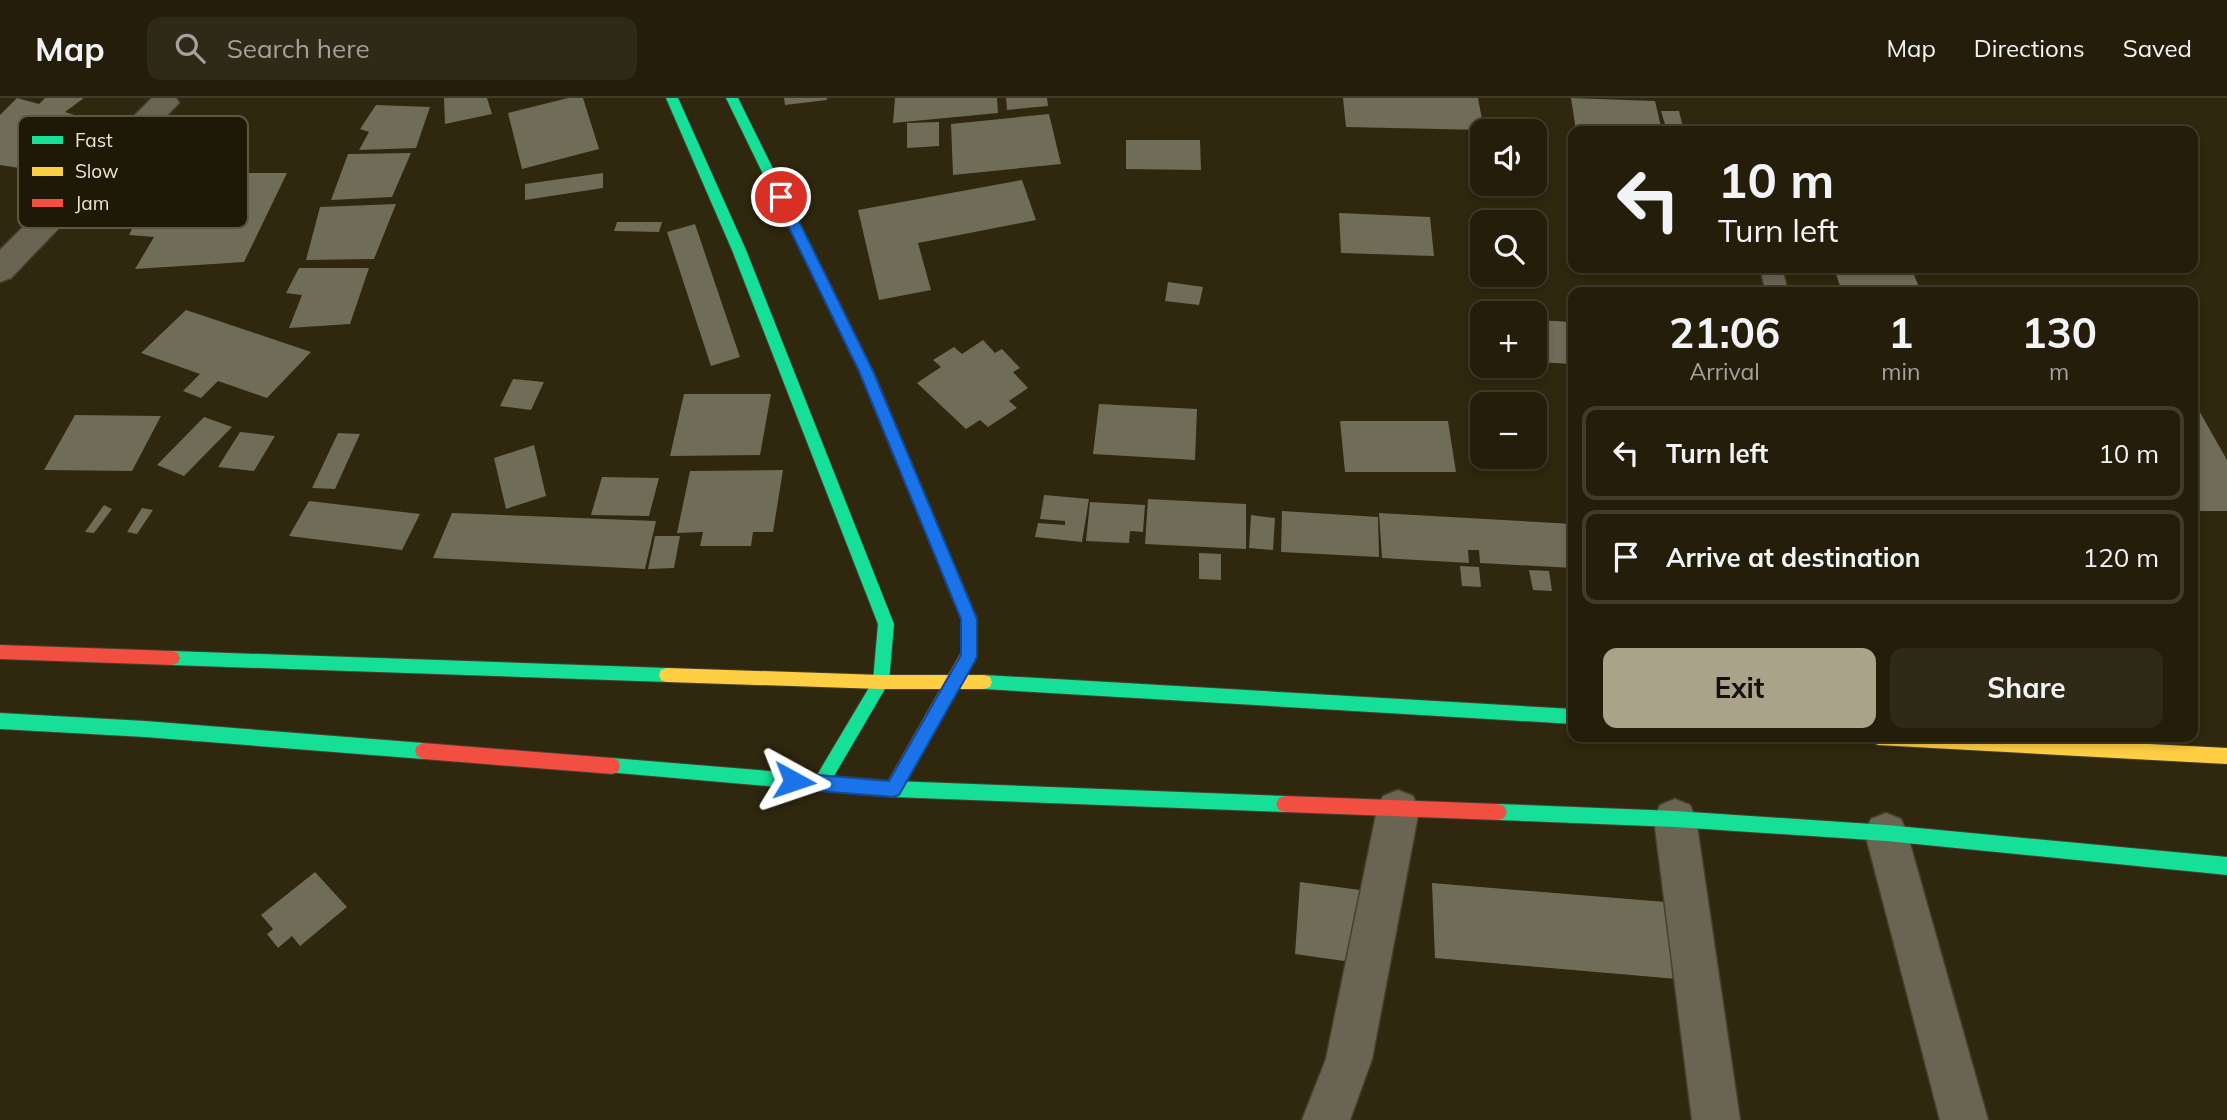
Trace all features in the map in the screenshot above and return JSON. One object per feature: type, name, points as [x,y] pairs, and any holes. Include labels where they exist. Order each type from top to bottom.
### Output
[{"type":"main road","points":[[673,98],[739,250],[886,624],[881,682],[821,783]]},
{"type":"main road","points":[[732,98],[866,371],[969,619],[969,656],[893,789]]},
{"type":"main road","points":[[0,652],[881,682],[956,680],[1568,717]]},
{"type":"main road","points":[[0,721],[145,729],[893,789],[1675,819],[1886,833],[2227,866]]},
{"type":"main road","points":[[1974,742],[2227,756]]},
{"type":"street","points":[[151,116],[164,103]]},
{"type":"street","points":[[3,263],[38,228]]},
{"type":"street","points":[[1326,1120],[1349,1059],[1398,810]]},
{"type":"street","points":[[1675,819],[1716,1120]]},
{"type":"street","points":[[1886,833],[1964,1120]]},
{"type":"building","points":[[17,98],[39,104],[45,98],[84,98],[65,112],[77,116],[18,116],[18,168],[0,165],[0,115]]},
{"type":"building","points":[[444,98],[487,98],[492,114],[445,124]]},
{"type":"building","points":[[568,98],[583,98],[599,149],[522,169],[508,113]]},
{"type":"building","points":[[784,98],[827,98],[827,100],[785,105]]},
{"type":"building","points":[[895,98],[997,98],[998,113],[893,123]]},
{"type":"building","points":[[1006,98],[1047,98],[1048,106],[1007,110]]},
{"type":"building","points":[[1343,98],[1478,98],[1482,119],[1470,119],[1470,130],[1346,127]]},
{"type":"building","points":[[1571,98],[1655,101],[1661,126],[1575,126]]},
{"type":"building","points":[[376,105],[430,107],[416,148],[359,150],[369,132],[360,129]]},
{"type":"building","points":[[1661,111],[1679,111],[1683,126],[1666,126]]},
{"type":"building","points":[[1049,114],[1061,164],[953,175],[951,124]]},
{"type":"building","points":[[939,122],[939,146],[907,148],[907,123]]},
{"type":"building","points":[[1126,140],[1200,140],[1201,170],[1126,169]]},
{"type":"building","points":[[411,153],[392,197],[331,200],[348,154]]},
{"type":"building","points":[[248,173],[287,173],[244,262],[135,269],[154,237],[129,235],[132,228],[248,228]]},
{"type":"building","points":[[603,173],[603,188],[525,200],[525,184]]},
{"type":"building","points":[[1022,180],[1036,220],[918,243],[931,290],[879,300],[858,210]]},
{"type":"building","points":[[396,204],[374,259],[306,260],[320,207]]},
{"type":"building","points":[[1339,213],[1430,217],[1434,256],[1341,253]]},
{"type":"building","points":[[617,222],[662,222],[659,232],[614,231]]},
{"type":"building","points":[[695,224],[740,357],[711,366],[667,232]]},
{"type":"building","points":[[299,268],[369,268],[350,324],[289,328],[302,295],[286,293]]},
{"type":"building","points":[[1836,273],[1913,273],[1919,287],[1840,287]]},
{"type":"building","points":[[1168,282],[1203,287],[1199,305],[1165,301]]},
{"type":"building","points":[[186,310],[311,352],[267,398],[218,381],[201,398],[183,391],[200,374],[141,353]]},
{"type":"building","points":[[1547,321],[1568,322],[1568,364],[1547,363]]},
{"type":"building","points":[[983,340],[995,353],[1002,349],[1020,368],[1013,372],[1028,388],[1009,401],[1017,408],[988,427],[980,420],[966,429],[917,383],[941,367],[933,360],[954,347],[962,354]]},
{"type":"building","points":[[513,379],[544,382],[531,410],[500,406]]},
{"type":"building","points":[[684,394],[771,394],[760,455],[670,456]]},
{"type":"building","points":[[1099,404],[1197,409],[1195,460],[1093,454]]},
{"type":"building","points":[[2198,409],[2227,460],[2227,511],[2198,511]]},
{"type":"building","points":[[75,415],[161,416],[132,471],[44,470]]},
{"type":"building","points":[[204,417],[232,427],[184,476],[157,465]]},
{"type":"building","points":[[1340,421],[1448,421],[1456,472],[1345,472]]},
{"type":"building","points":[[240,432],[275,436],[254,471],[218,467]]},
{"type":"building","points":[[338,433],[360,434],[335,489],[312,488]]},
{"type":"building","points":[[534,445],[546,496],[506,509],[494,458]]},
{"type":"building","points":[[783,470],[773,532],[753,532],[751,546],[700,546],[703,532],[677,533],[690,471]]},
{"type":"building","points":[[602,477],[659,478],[649,516],[591,515]]},
{"type":"building","points":[[1044,495],[1089,499],[1082,542],[1035,537],[1038,523],[1065,525],[1065,521],[1040,519]]},
{"type":"building","points":[[1148,499],[1246,504],[1246,549],[1145,544]]},
{"type":"building","points":[[309,501],[420,514],[402,550],[289,536]]},
{"type":"building","points":[[1090,502],[1145,505],[1143,532],[1130,531],[1129,543],[1086,541]]},
{"type":"building","points":[[104,505],[112,509],[94,533],[85,532]]},
{"type":"building","points":[[142,508],[153,510],[137,534],[127,532]]},
{"type":"building","points":[[1282,511],[1378,517],[1379,557],[1281,552]]},
{"type":"building","points":[[452,513],[656,521],[645,569],[433,558]]},
{"type":"building","points":[[1379,513],[1568,524],[1568,568],[1480,563],[1479,550],[1468,550],[1469,563],[1382,558]]},
{"type":"building","points":[[1251,515],[1275,518],[1273,550],[1249,548]]},
{"type":"building","points":[[655,536],[680,536],[674,568],[648,569]]},
{"type":"building","points":[[1199,553],[1221,554],[1221,580],[1199,579]]},
{"type":"building","points":[[1460,566],[1479,567],[1481,587],[1462,586]]},
{"type":"building","points":[[1529,570],[1549,571],[1552,591],[1533,590]]},
{"type":"building","points":[[315,872],[347,907],[300,946],[292,936],[278,948],[267,934],[273,929],[261,915]]},
{"type":"building","points":[[1300,882],[1360,890],[1358,963],[1295,954]]},
{"type":"building","points":[[1432,883],[1666,902],[1677,979],[1435,958]]},
{"type":"traffic: fast","points":[[672,98],[739,250],[886,624],[881,682],[821,783]]},
{"type":"traffic: fast","points":[[732,98],[866,371],[969,619],[969,654]]},
{"type":"traffic: fast","points":[[172,658],[667,675]]},
{"type":"traffic: fast","points":[[984,682],[1568,717]]},
{"type":"traffic: fast","points":[[0,721],[145,729],[423,751]]},
{"type":"traffic: fast","points":[[612,766],[893,789],[1285,804]]},
{"type":"traffic: fast","points":[[1498,812],[1675,819],[1886,833],[2227,866]]},
{"type":"traffic: slow","points":[[667,675],[881,682],[984,682]]},
{"type":"traffic: slow","points":[[1970,742],[2227,756]]},
{"type":"traffic: jam","points":[[0,652],[172,658]]},
{"type":"traffic: jam","points":[[893,789],[969,654]]},
{"type":"traffic: jam","points":[[423,751],[612,766]]},
{"type":"traffic: jam","points":[[1285,804],[1498,812]]},
{"type":"route","points":[[781,197],[866,371],[969,619],[969,656],[893,789],[794,781]]}]
